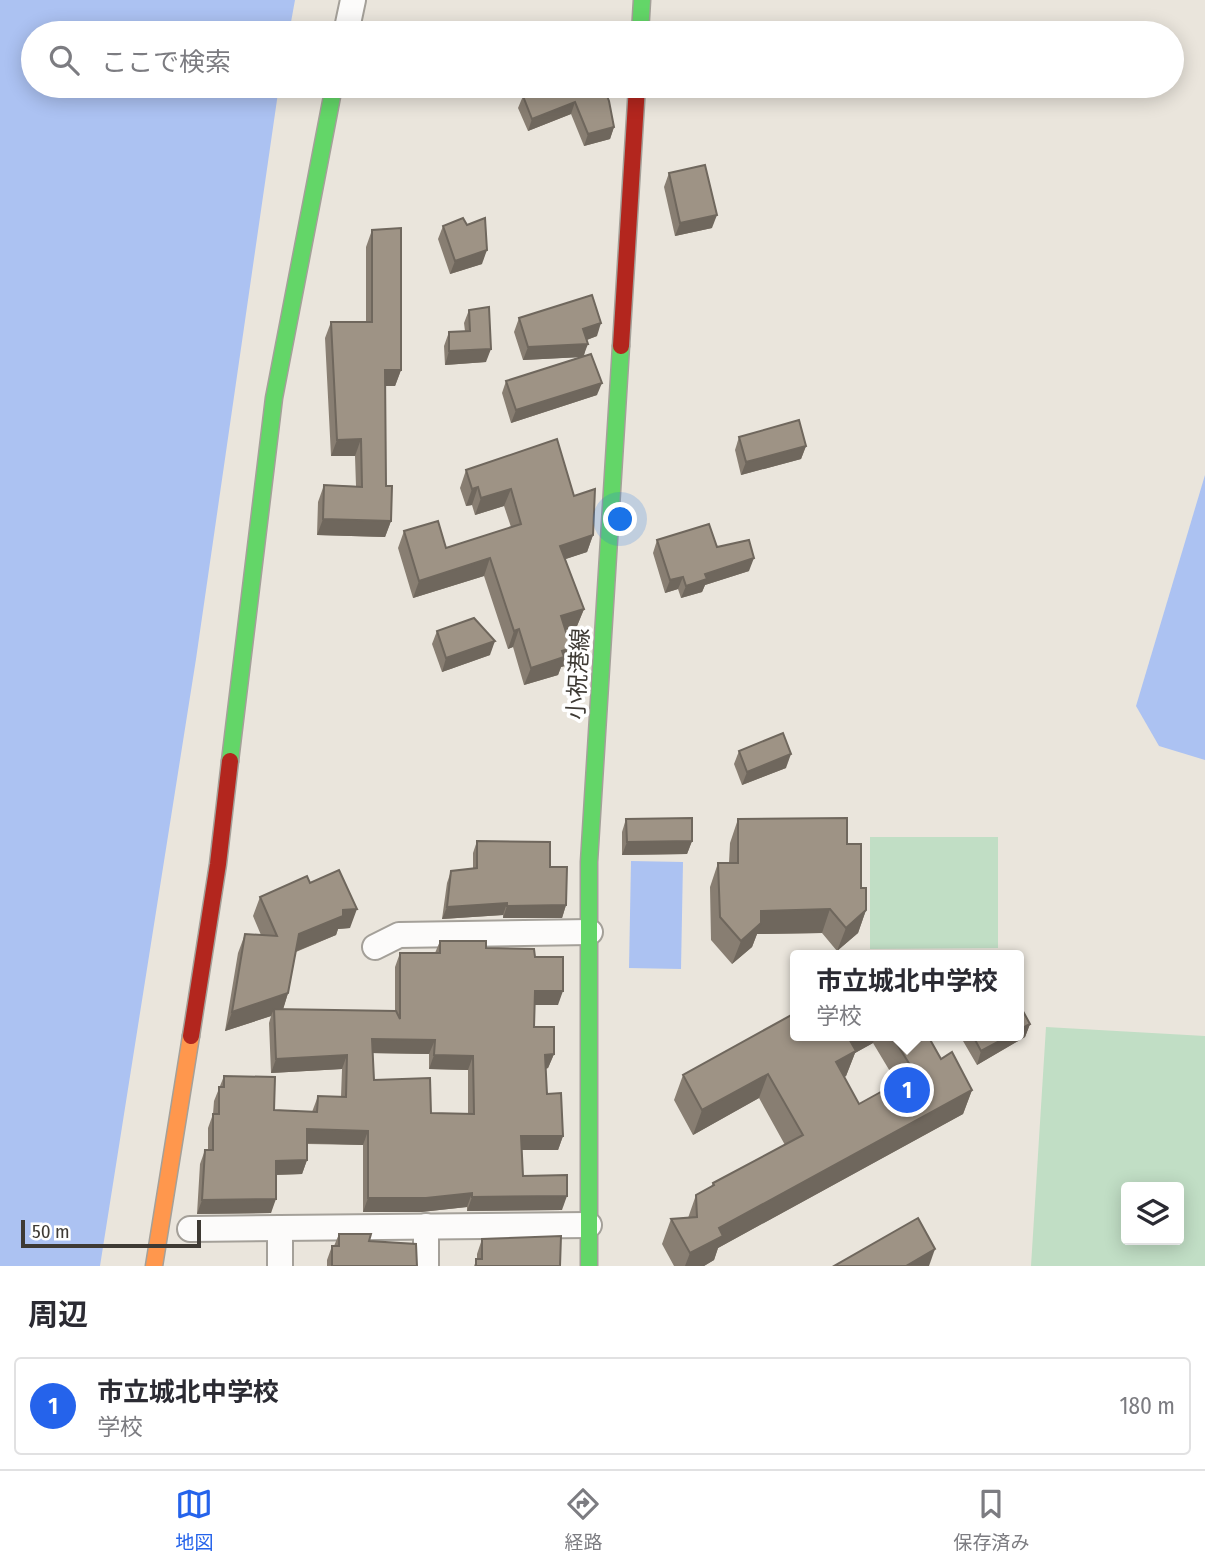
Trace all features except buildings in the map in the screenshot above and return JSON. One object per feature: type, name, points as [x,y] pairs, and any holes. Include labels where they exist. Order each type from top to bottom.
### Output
[{"type":"main road","points":[[641,21],[642,0]]},
{"type":"main road","points":[[154,1266],[218,863],[274,398],[332,98]]},
{"type":"main road","name":"小祝港線","points":[[589,1266],[589,862],[636,98]]},
{"type":"street","points":[[349,21],[353,0]]},
{"type":"street","points":[[374,947],[399,935],[590,932]]},
{"type":"street","points":[[190,1230],[589,1225]]},
{"type":"street","points":[[426,1226],[426,1266]]},
{"type":"street","points":[[280,1228],[280,1266]]},
{"type":"green space","points":[[870,837],[998,837],[998,948],[870,949]]},
{"type":"green space","points":[[1046,1027],[1205,1036],[1205,1266],[1031,1266]]},
{"type":"water","points":[[0,0],[295,0],[291,21],[21,21],[21,98],[277,98],[196,659],[100,1266],[0,1266]]},
{"type":"water","points":[[1205,475],[1205,760],[1159,746],[1136,706]]},
{"type":"water","points":[[631,861],[683,862],[681,969],[629,968]]},
{"type":"traffic: fast","points":[[641,21],[642,0]]},
{"type":"traffic: fast","points":[[230,761],[274,398],[332,98]]},
{"type":"traffic: fast","points":[[589,1266],[589,862],[621,346]]},
{"type":"traffic: slow","points":[[154,1266],[191,1036]]},
{"type":"traffic: jam","points":[[621,346],[636,98]]},
{"type":"traffic: jam","points":[[191,1036],[218,864],[230,761]]},
{"type":"place","name":"市立城北中学校","points":[[907,1090]]}]
